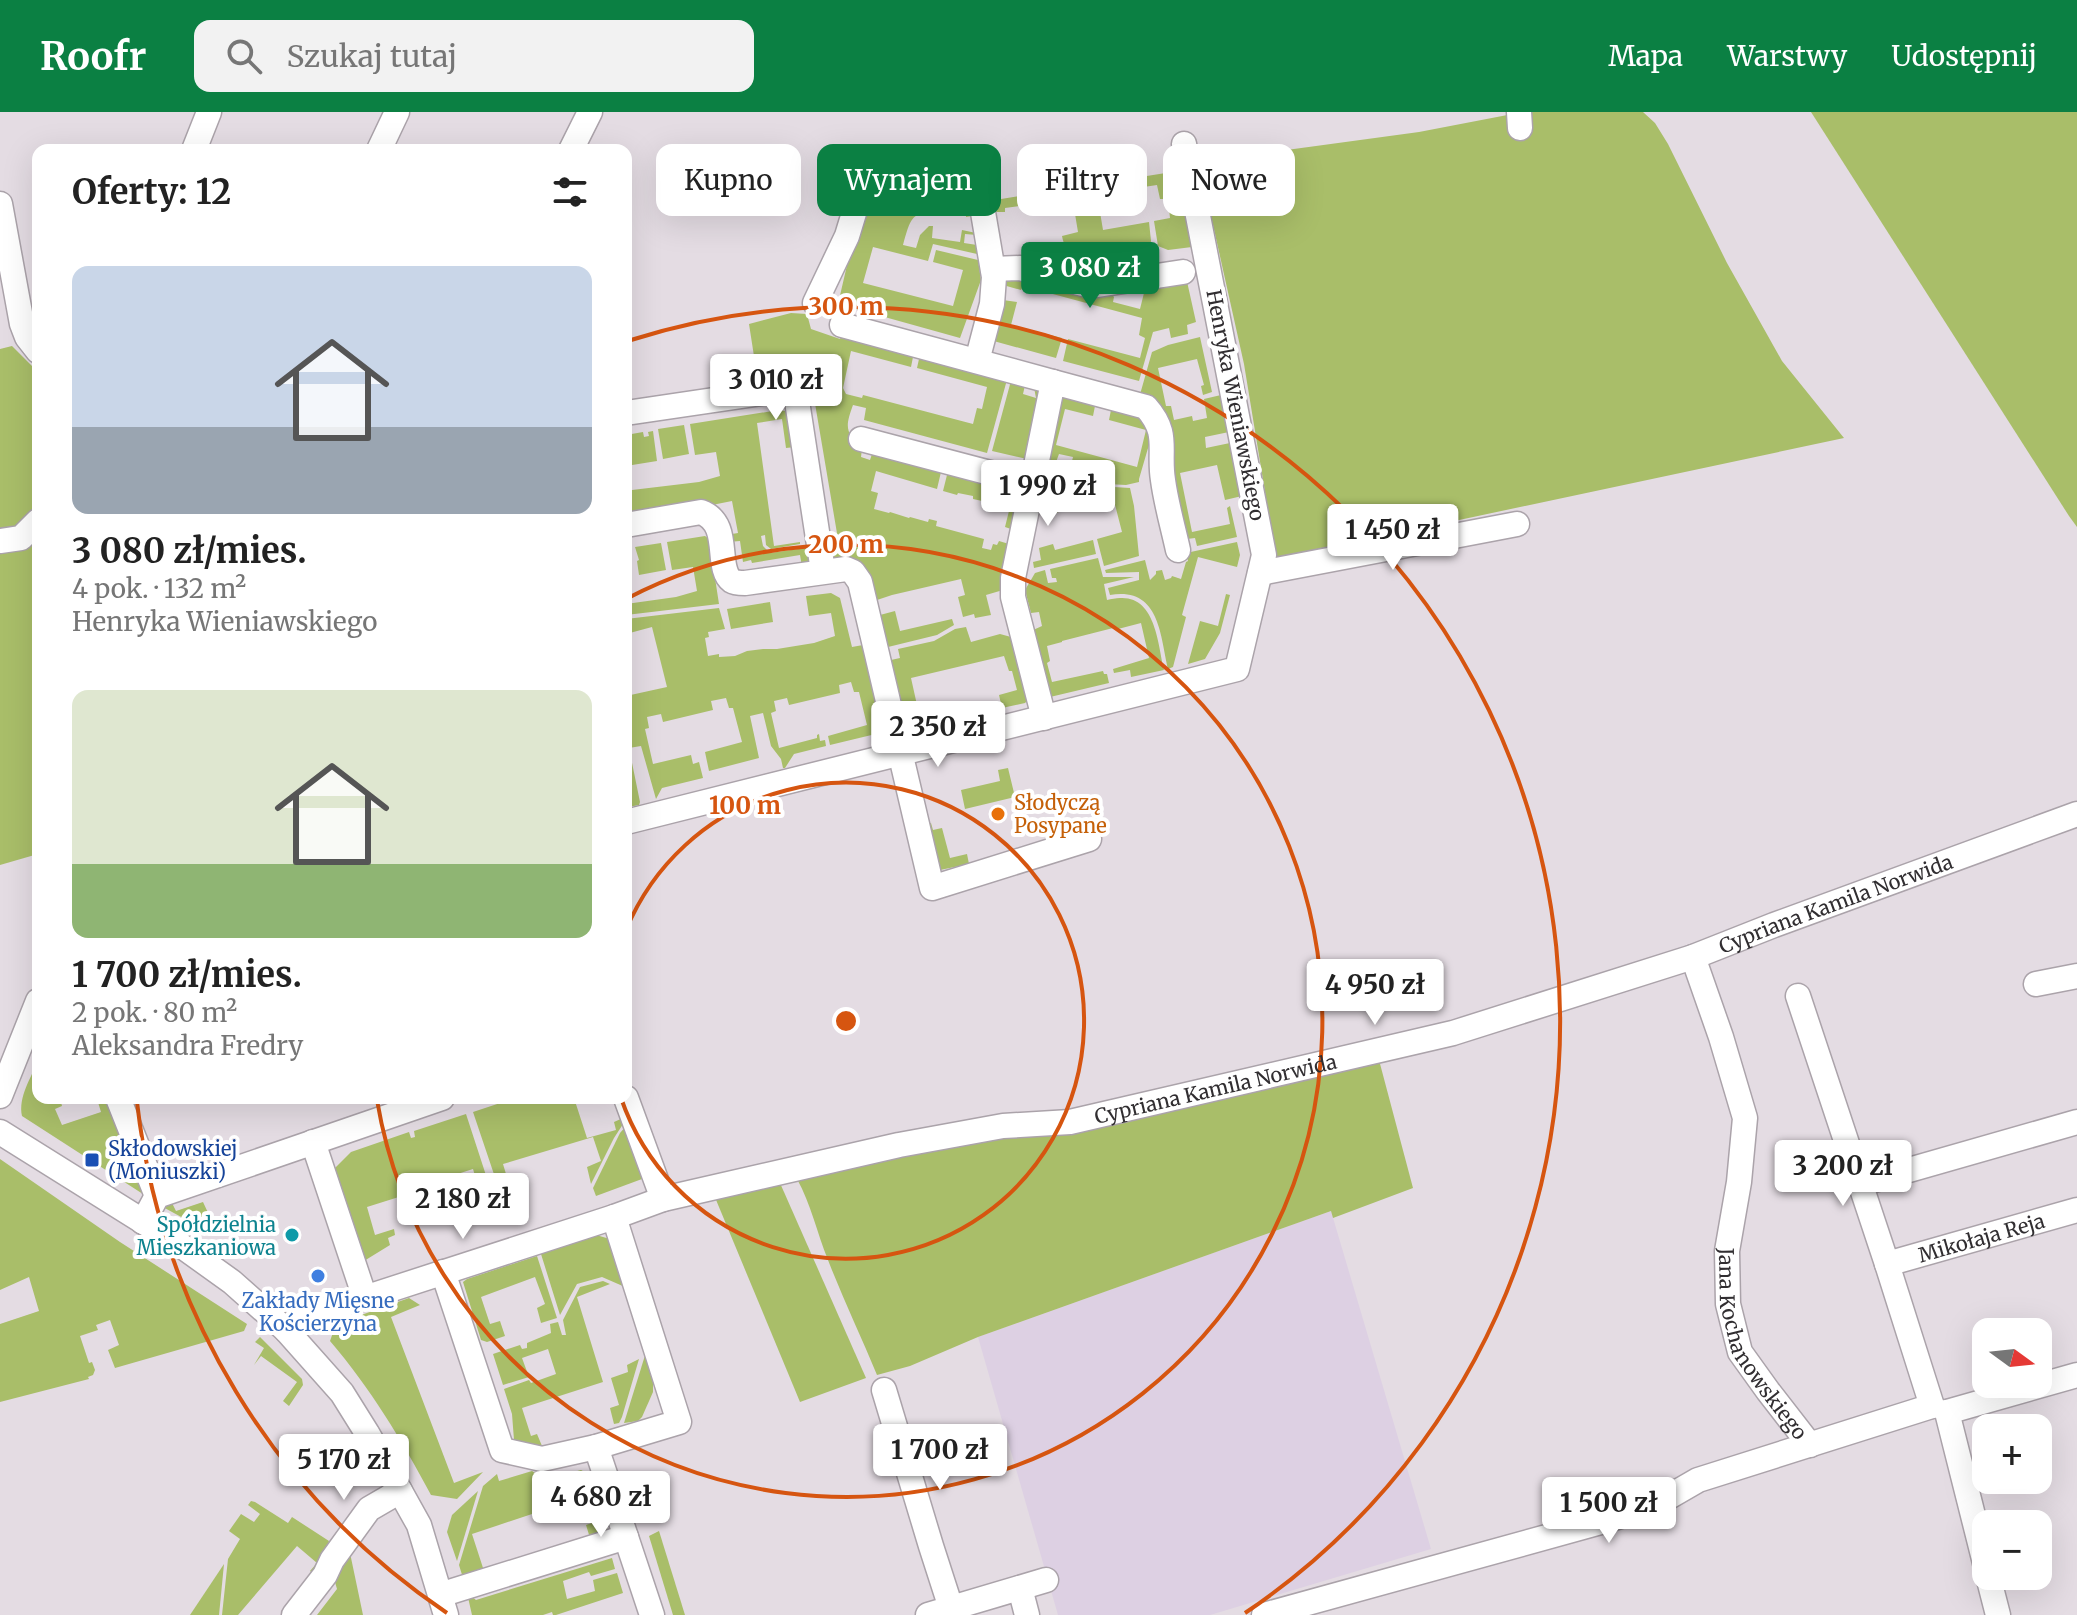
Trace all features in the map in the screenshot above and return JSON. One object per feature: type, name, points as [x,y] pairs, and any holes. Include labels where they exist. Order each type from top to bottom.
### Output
[{"type":"street","points":[[196,144],[209,112]]},
{"type":"street","points":[[382,144],[397,112]]},
{"type":"street","points":[[574,144],[590,112]]},
{"type":"street","points":[[0,204],[11,326],[32,343]]},
{"type":"street","points":[[815,303],[847,236],[853,216]]},
{"type":"street","points":[[977,361],[992,304],[993,269],[984,216]]},
{"type":"street","name":"Henryka Wieniawskiego","points":[[1044,718],[1237,669],[1264,555],[1198,216]]},
{"type":"street","points":[[993,269],[1020,268],[1091,286],[1183,272]]},
{"type":"street","points":[[842,325],[1146,407],[1161,432],[1162,478],[1178,550]]},
{"type":"street","points":[[632,821],[1044,718],[1013,597],[1013,578],[1053,382]]},
{"type":"street","points":[[632,412],[795,388],[823,571]]},
{"type":"street","points":[[861,439],[1032,484]]},
{"type":"street","points":[[632,524],[701,512],[710,515],[716,523],[726,572],[736,582],[846,569],[853,572],[860,582],[932,888],[1089,839]]},
{"type":"street","points":[[1260,573],[1517,524]]},
{"type":"street","points":[[0,541],[21,538],[32,527]]},
{"type":"street","name":"Cypriana Kamila Norwida","points":[[286,1330],[309,1316],[663,1199],[899,1145],[1003,1126],[1070,1122],[1453,1033],[1693,957],[2077,814]]},
{"type":"street","name":"Jana Kochanowskiego","points":[[1693,957],[1745,1118],[1739,1182],[1727,1251],[1728,1304],[1740,1352],[1810,1445]]},
{"type":"street","points":[[2036,984],[2077,976]]},
{"type":"street","points":[[1798,996],[1939,1409],[1972,1520]]},
{"type":"street","points":[[0,1096],[32,1016]]},
{"type":"street","points":[[120,1104],[157,1196]]},
{"type":"street","points":[[143,1222],[157,1196],[420,1104]]},
{"type":"street","points":[[628,1104],[663,1199]]},
{"type":"street","points":[[1860,1184],[2077,1122]]},
{"type":"street","points":[[0,1132],[179,1244],[232,1282],[286,1330],[342,1393],[367,1433],[419,1525],[443,1605],[626,1537]]},
{"type":"street","points":[[313,1142],[365,1298]]},
{"type":"street","name":"Mikołaja Reja","points":[[1887,1264],[2077,1210]]},
{"type":"street","points":[[443,1272],[502,1450],[542,1459],[596,1447],[679,1422],[614,1217]]},
{"type":"street","points":[[1264,1615],[1653,1506],[1698,1480],[1810,1445],[2077,1375]]},
{"type":"street","points":[[884,1390],[931,1546],[940,1612],[1046,1580]]},
{"type":"street","points":[[596,1447],[652,1615]]},
{"type":"street","points":[[294,1615],[369,1509],[400,1491]]},
{"type":"street","points":[[1020,1588],[1027,1615]]},
{"type":"street","points":[[1992,1590],[1998,1615]]},
{"type":"shaded area","points":[[1331,1211],[1431,1549],[1210,1615],[1058,1615],[978,1337]]},
{"type":"green space","points":[[1523,112],[1643,112],[1655,123],[1668,144],[1727,263],[1782,361],[1844,438],[1276,559],[1244,364],[1211,216],[1295,216],[1295,149],[1419,132]]},
{"type":"green space","points":[[1811,112],[2077,112],[2077,527],[2069,516]]},
{"type":"green space","points":[[1163,173],[1163,199],[1160,199],[1157,185],[1147,186],[1147,176]]},
{"type":"green space","points":[[1017,197],[1017,206],[1005,208],[1005,212],[1001,212],[1001,199]]},
{"type":"green space","points":[[915,216],[903,245],[916,248],[920,235],[929,226],[933,226],[932,238],[960,242],[962,230],[976,233],[965,234],[964,243],[977,245],[977,254],[933,244],[928,261],[873,247],[863,283],[953,306],[963,270],[933,262],[936,250],[978,260],[981,280],[960,338],[838,304],[858,218]]},
{"type":"green space","points":[[1075,216],[1101,216],[1103,230],[1149,222],[1151,241],[1150,245],[1080,257],[1070,253],[1062,236],[1078,232]]},
{"type":"green space","points":[[1188,216],[1194,243],[1192,247],[1168,250],[1158,246],[1154,221]]},
{"type":"green space","points":[[1186,277],[1196,322],[1187,325],[1188,334],[1171,338],[1169,328],[1153,332],[1139,381],[1063,361],[1068,339],[1140,358],[1145,338],[1139,335],[1142,318],[1023,286],[1021,290],[1003,285],[1004,278],[1109,291],[1114,297],[1113,302],[1140,309],[1144,293],[1129,288]]},
{"type":"green space","points":[[1003,300],[1017,302],[1011,325],[1062,338],[1056,358],[990,340]]},
{"type":"green space","points":[[791,313],[807,314],[811,329],[840,339],[843,332],[913,357],[911,367],[851,351],[843,388],[846,394],[862,398],[863,395],[973,424],[977,408],[982,409],[987,387],[917,368],[919,359],[961,370],[1008,376],[987,453],[864,420],[866,408],[853,405],[848,424],[852,438],[862,449],[861,457],[870,460],[872,454],[941,472],[937,489],[876,471],[871,491],[878,493],[874,509],[928,522],[929,519],[937,521],[936,526],[984,539],[982,548],[991,550],[993,544],[997,545],[999,541],[1009,544],[1003,590],[986,595],[991,615],[963,617],[958,597],[965,595],[961,579],[874,601],[833,557],[828,548],[839,545],[810,374],[758,382],[749,324]]},
{"type":"green space","points":[[1200,337],[1212,392],[1203,395],[1201,386],[1204,385],[1197,359],[1158,368],[1166,406],[1171,406],[1174,420],[1192,416],[1193,421],[1207,418],[1204,399],[1221,395],[1229,432],[1205,437],[1206,448],[1230,443],[1242,496],[1225,500],[1217,465],[1180,473],[1192,532],[1230,524],[1227,508],[1230,506],[1237,537],[1197,546],[1195,538],[1187,539],[1139,398],[1152,352]]},
{"type":"green space","points":[[12,346],[32,366],[32,856],[0,865],[0,349]]},
{"type":"green space","points":[[1012,377],[1026,381],[1023,394],[1036,398],[1033,382],[1041,389],[1027,459],[992,451]]},
{"type":"green space","points":[[1058,396],[1108,403],[1106,409],[1095,406],[1093,416],[1065,409],[1056,445],[1137,467],[1146,430],[1109,420],[1111,410],[1146,419],[1153,431],[1139,482],[1126,485],[1088,483],[1060,489],[1067,479],[1073,457],[1059,454],[1048,476],[1050,466],[1040,463]]},
{"type":"green space","points":[[779,410],[789,415],[795,447],[786,448],[782,419],[757,423],[774,546],[800,544],[771,549],[766,545],[765,535],[761,536],[763,546],[770,553],[812,547],[815,557],[808,564],[802,567],[800,555],[743,562],[740,541],[728,542],[726,535],[738,533],[732,501],[712,505],[704,500],[632,512],[632,490],[699,482],[720,476],[716,452],[695,455],[690,424]]},
{"type":"green space","points":[[684,425],[689,454],[663,459],[658,429]]},
{"type":"green space","points":[[653,431],[657,461],[632,465],[632,434],[643,432],[644,437],[649,436],[648,432]]},
{"type":"green space","points":[[948,471],[1018,492],[1014,530],[1005,527],[1010,507],[943,491]]},
{"type":"green space","points":[[1098,486],[1130,488],[1139,556],[1104,566],[1097,539],[1122,532],[1113,497],[1048,515],[1041,514],[1045,496]]},
{"type":"green space","points":[[705,536],[709,539],[719,604],[632,614],[632,603],[697,591],[693,567],[672,570],[667,542]]},
{"type":"green space","points":[[1093,540],[1096,554],[1034,568],[1033,562],[1041,560],[1039,548],[1053,544],[1055,550]]},
{"type":"green space","points":[[1237,542],[1240,555],[1237,567],[1198,557],[1182,615],[1186,617],[1173,667],[1168,669],[1159,628],[1148,605],[1126,594],[1110,595],[1108,588],[1139,580],[1139,572],[1106,573],[1105,570],[1145,560],[1150,580],[1156,571],[1162,570],[1165,580],[1172,576],[1181,579],[1188,561],[1186,553]]},
{"type":"green space","points":[[661,543],[666,570],[639,575],[635,547]]},
{"type":"green space","points":[[1098,558],[1103,577],[1134,577],[1104,584],[1107,600],[1132,599],[1148,613],[1157,636],[1164,670],[1131,677],[1130,670],[1114,673],[1113,669],[1149,658],[1141,623],[1117,627],[1047,646],[1052,682],[1103,671],[1109,683],[1050,697],[1031,631],[1042,626],[1039,612],[1031,613],[1025,590],[1035,573],[1045,570],[1048,583],[1057,582],[1056,578],[1052,578],[1050,569]]},
{"type":"green space","points":[[831,593],[840,598],[852,647],[863,645],[884,732],[830,745],[828,736],[867,725],[859,692],[854,692],[851,682],[839,685],[840,693],[789,705],[787,698],[774,701],[776,711],[771,713],[779,748],[817,738],[819,734],[820,741],[825,740],[826,746],[794,754],[783,768],[781,759],[771,746],[763,713],[750,716],[759,758],[709,771],[705,752],[742,742],[733,708],[729,708],[726,698],[711,701],[713,710],[663,722],[661,714],[647,717],[649,728],[645,729],[653,764],[691,755],[693,764],[699,762],[703,778],[662,788],[656,799],[641,746],[632,748],[632,695],[667,687],[652,627],[632,632],[632,618],[719,608],[725,629],[708,632],[709,637],[705,638],[708,656],[735,656],[747,651],[814,643],[835,636],[831,613],[809,616],[806,596]]},
{"type":"green space","points":[[1226,594],[1230,595],[1220,633],[1205,659],[1188,664],[1200,621],[1218,626]]},
{"type":"green space","points":[[770,602],[773,622],[731,629],[727,609]]},
{"type":"green space","points":[[895,611],[900,631],[952,619],[954,625],[937,635],[888,647],[880,615]]},
{"type":"green space","points":[[966,627],[971,642],[1000,634],[1011,637],[1027,701],[1002,708],[999,695],[1017,690],[1004,656],[911,678],[919,714],[968,704],[970,716],[934,725],[929,733],[912,734],[891,660],[900,658],[898,649],[934,641],[955,629]]},
{"type":"green space","points":[[632,763],[640,802],[632,806]]},
{"type":"green space","points":[[1008,768],[1015,797],[965,809],[961,790],[1000,781],[998,770]]},
{"type":"green space","points":[[931,823],[933,830],[942,828],[950,858],[967,854],[969,864],[940,870],[924,825]]},
{"type":"green space","points":[[1379,1060],[1413,1188],[1333,1218],[1331,1211],[978,1337],[910,1366],[877,1375],[797,1179],[930,1149]]},
{"type":"green space","points":[[32,1075],[32,1104],[62,1104],[55,1109],[62,1125],[101,1112],[99,1104],[110,1104],[114,1122],[124,1139],[110,1144],[119,1166],[133,1161],[146,1196],[22,1116],[23,1095]]},
{"type":"green space","points":[[497,1104],[576,1104],[587,1138],[616,1130],[614,1122],[623,1118],[625,1121],[591,1184],[587,1167],[601,1161],[593,1137],[503,1164],[512,1194],[522,1191],[524,1199],[504,1204],[473,1112]]},
{"type":"green space","points":[[466,1114],[496,1206],[485,1209],[473,1169],[367,1207],[375,1235],[394,1229],[395,1235],[388,1238],[390,1245],[364,1261],[332,1171],[351,1152],[409,1132],[411,1138],[415,1137],[414,1131]]},
{"type":"green space","points":[[627,1125],[642,1179],[596,1196],[593,1188]]},
{"type":"green space","points":[[0,1159],[247,1324],[244,1331],[115,1368],[108,1350],[119,1345],[110,1320],[96,1325],[98,1330],[80,1336],[89,1363],[92,1362],[95,1370],[89,1379],[0,1402],[0,1324],[39,1311],[29,1277],[0,1290]]},
{"type":"green space","points":[[780,1183],[866,1378],[800,1402],[714,1195]]},
{"type":"green space","points":[[171,1201],[176,1211],[203,1202],[210,1217],[223,1221],[223,1225],[207,1231],[161,1206]]},
{"type":"green space","points":[[596,1235],[610,1239],[625,1287],[602,1277],[577,1284],[560,1315],[541,1254]]},
{"type":"green space","points":[[537,1256],[557,1318],[541,1323],[537,1308],[545,1304],[535,1277],[481,1297],[490,1324],[500,1321],[505,1336],[487,1342],[481,1340],[463,1282]]},
{"type":"green space","points":[[603,1281],[610,1284],[577,1297],[603,1382],[522,1408],[531,1436],[537,1434],[542,1446],[526,1446],[514,1440],[512,1414],[504,1389],[556,1374],[548,1349],[522,1358],[529,1377],[503,1385],[493,1354],[520,1345],[522,1349],[527,1348],[527,1343],[551,1333],[550,1324],[558,1322],[562,1335],[566,1335],[563,1320],[580,1287]]},
{"type":"green space","points":[[409,1298],[420,1305],[391,1317],[454,1483],[483,1472],[457,1499],[431,1495],[385,1415],[330,1341],[336,1324]]},
{"type":"green space","points":[[260,1337],[302,1379],[303,1385],[289,1406],[283,1401],[297,1382],[261,1356],[254,1365],[264,1348],[255,1342]]},
{"type":"green space","points":[[647,1349],[653,1392],[642,1417],[638,1421],[624,1423]]},
{"type":"green space","points":[[639,1359],[622,1417],[619,1423],[614,1424],[610,1408],[619,1405],[611,1378],[628,1372],[627,1365]]},
{"type":"green space","points":[[581,1470],[588,1474],[608,1532],[590,1538],[586,1525],[601,1520],[592,1494],[472,1534],[484,1571],[463,1578],[459,1565],[483,1486],[497,1474],[499,1481],[532,1471],[545,1480]]},
{"type":"green space","points":[[478,1491],[457,1561],[447,1532],[452,1515]]},
{"type":"green space","points":[[251,1501],[288,1523],[292,1517],[329,1541],[314,1574],[310,1571],[317,1563],[297,1546],[238,1615],[222,1615],[228,1559],[240,1539],[229,1531],[241,1514],[254,1522],[260,1514],[248,1505]]},
{"type":"green space","points":[[659,1531],[685,1615],[673,1615],[649,1536]]},
{"type":"green space","points":[[350,1553],[363,1615],[317,1615],[337,1589],[335,1582]]},
{"type":"green space","points":[[612,1558],[615,1569],[591,1576],[589,1572],[563,1581],[567,1599],[595,1591],[593,1580],[617,1573],[623,1593],[556,1615],[552,1612],[543,1615],[472,1615],[467,1593],[476,1600]]},
{"type":"green space","points":[[224,1564],[219,1615],[190,1615]]},
{"type":"place","name":"Słodyczą Posypane","points":[[998,814]]},
{"type":"place","name":"Skłodowskiej (Moniuszki)","points":[[92,1160]]},
{"type":"place","name":"Spółdzielnia Mieszkaniowa","points":[[292,1235]]},
{"type":"place","name":"Zakłady Mięsne Kościerzyna","points":[[318,1276]]}]
